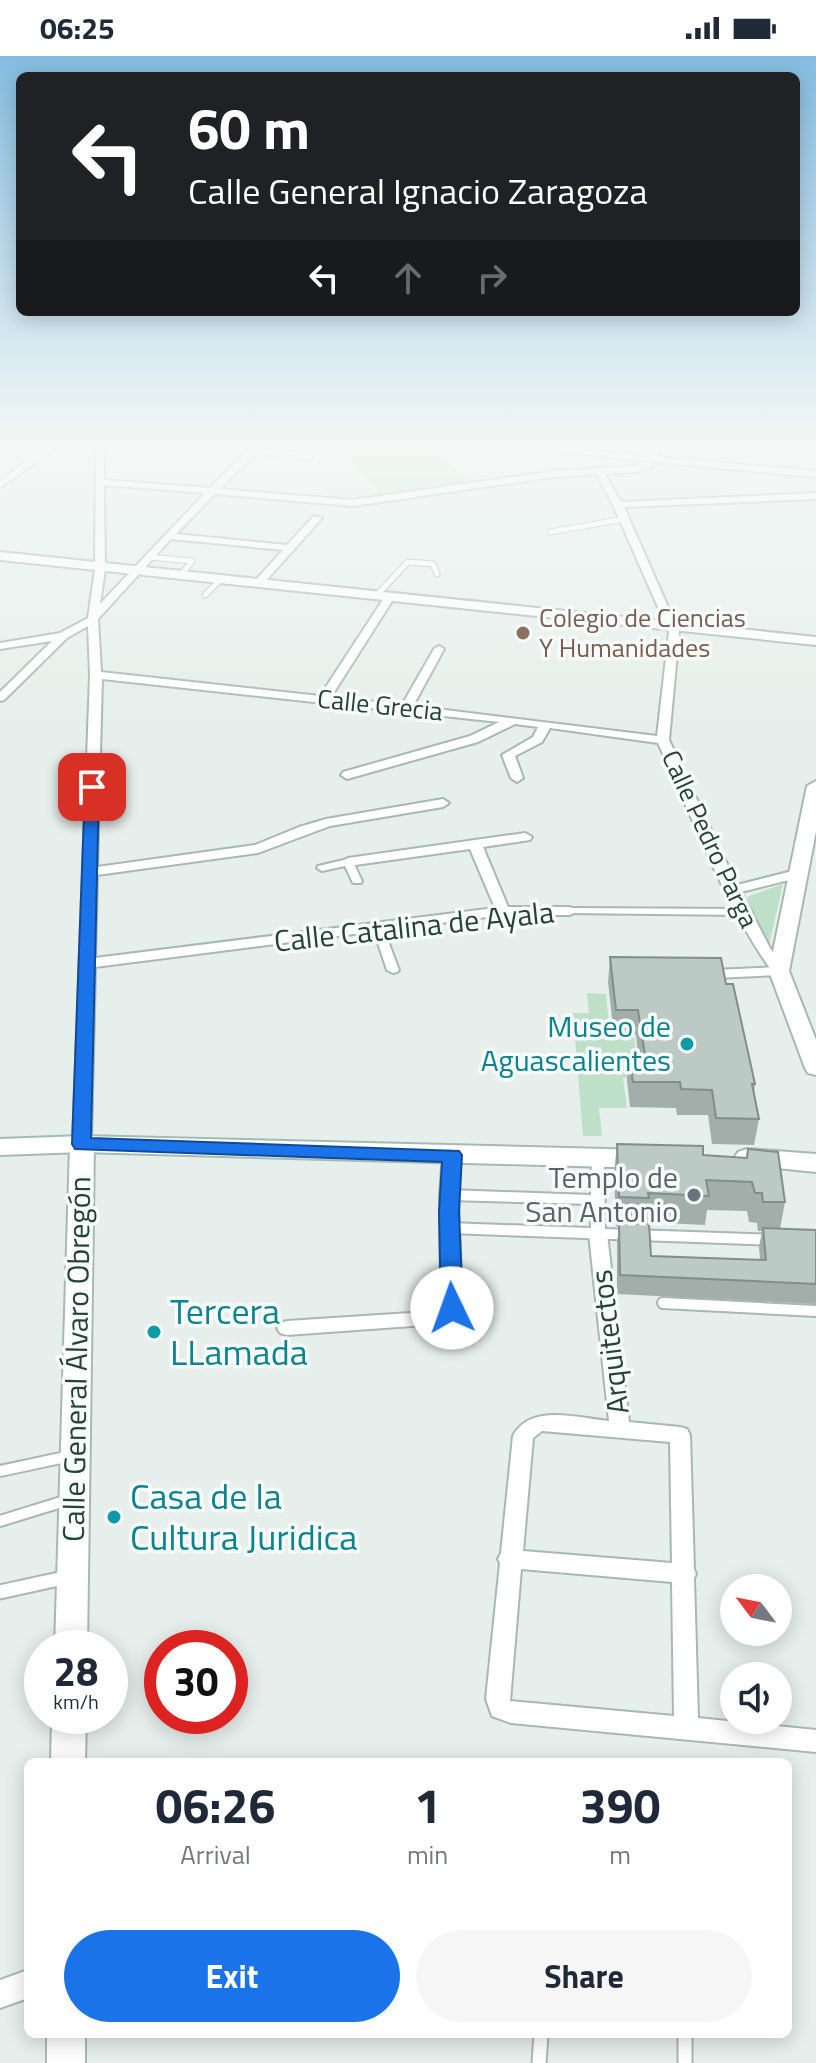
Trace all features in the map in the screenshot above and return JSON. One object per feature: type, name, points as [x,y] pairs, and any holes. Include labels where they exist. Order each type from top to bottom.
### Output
[{"type":"main road","points":[[0,1147],[82,1144],[675,1159]]},
{"type":"main road","points":[[722,1158],[768,1158],[816,1163]]},
{"type":"street","name":"Calle General Álvaro Obregón","points":[[71,1630],[86,964],[96,675],[93,619],[99,541]]},
{"type":"street","points":[[0,698],[63,636],[93,619],[164,541]]},
{"type":"street","points":[[216,541],[290,548]]},
{"type":"street","points":[[259,582],[297,541]]},
{"type":"street","name":"Calle Pedro Parga","points":[[634,541],[674,632],[663,740],[743,912],[779,971],[816,1068]]},
{"type":"street","points":[[0,556],[816,641]]},
{"type":"street","points":[[324,699],[383,597]]},
{"type":"street","points":[[0,646],[63,636]]},
{"type":"street","points":[[406,708],[439,649]]},
{"type":"street","name":"Calle Grecia","points":[[96,675],[513,720],[663,740]]},
{"type":"street","points":[[347,775],[474,739],[513,720]]},
{"type":"street","points":[[517,778],[508,755],[538,739],[546,724]]},
{"type":"street","points":[[779,971],[816,786]]},
{"type":"street","points":[[90,872],[258,849],[280,837],[326,820],[443,803]]},
{"type":"street","points":[[322,868],[525,837]]},
{"type":"street","points":[[476,846],[503,911]]},
{"type":"street","points":[[348,862],[357,881]]},
{"type":"street","points":[[733,890],[800,873]]},
{"type":"street","name":"Calle Catalina de Ayala","points":[[86,964],[503,911],[743,912]]},
{"type":"street","points":[[378,928],[393,970]]},
{"type":"street","points":[[287,1328],[447,1318],[452,1308],[449,1195],[452,1155]]},
{"type":"street","name":"Arquitectos","points":[[598,1159],[598,1234],[620,1429]]},
{"type":"street","points":[[449,1195],[599,1200]]},
{"type":"street","points":[[449,1228],[792,1240]]},
{"type":"street","points":[[686,1730],[680,1435],[542,1423],[530,1427],[523,1436],[509,1559],[498,1699],[500,1708],[511,1712],[686,1730],[816,1741]]},
{"type":"street","points":[[509,1559],[685,1574]]},
{"type":"street","points":[[68,1758],[69,1734]]},
{"type":"street","points":[[0,1994],[24,1985]]},
{"type":"street","points":[[66,2038],[66,2063]]},
{"type":"lane","points":[[148,557],[192,561],[181,575]]},
{"type":"lane","points":[[383,597],[408,562],[433,564],[437,574]]},
{"type":"lane","points":[[205,595],[221,579]]},
{"type":"lane","points":[[701,975],[779,971]]},
{"type":"lane","points":[[663,1303],[816,1311]]},
{"type":"lane","points":[[0,1471],[75,1455]]},
{"type":"lane","points":[[0,1521],[74,1498]]},
{"type":"lane","points":[[0,1592],[72,1576]]},
{"type":"lane","points":[[539,2063],[541,2038]]},
{"type":"lane","points":[[685,2038],[685,2063]]},
{"type":"green space","points":[[783,884],[768,950],[747,897]]},
{"type":"green space","points":[[587,993],[606,994],[610,1036],[634,1036],[639,1078],[623,1078],[627,1108],[599,1108],[602,1136],[583,1136],[573,1013],[589,1013]]},
{"type":"building","points":[[610,957],[721,958],[726,984],[733,984],[755,1084],[752,1084],[759,1119],[716,1118],[712,1090],[681,1089],[680,1082],[633,1082],[629,1054],[645,1055],[638,1010],[616,1010]]},
{"type":"building","points":[[617,1144],[703,1146],[703,1155],[747,1158],[748,1149],[778,1152],[785,1202],[763,1202],[762,1193],[755,1193],[752,1182],[706,1180],[709,1196],[648,1193],[649,1198],[619,1197]]},
{"type":"building","points":[[619,1223],[649,1224],[651,1256],[766,1260],[763,1228],[816,1230],[816,1284],[620,1275]]},
{"type":"place","name":"Colegio de Ciencias Y Humanidades","points":[[523,633]]},
{"type":"place","name":"Museo de Aguascalientes","points":[[687,1044]]},
{"type":"place","name":"Templo de San Antonio","points":[[694,1195]]},
{"type":"place","name":"Tercera LLamada","points":[[154,1332]]},
{"type":"place","name":"Casa de la Cultura Juridica","points":[[114,1517]]},
{"type":"route","points":[[92,787],[82,1144],[452,1155],[449,1212],[452,1308]]}]
